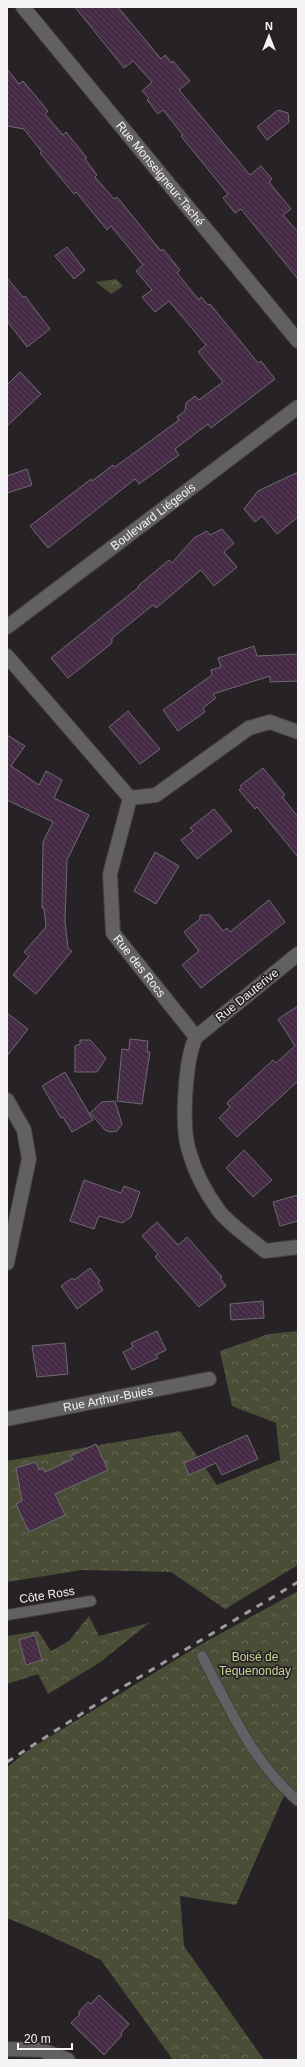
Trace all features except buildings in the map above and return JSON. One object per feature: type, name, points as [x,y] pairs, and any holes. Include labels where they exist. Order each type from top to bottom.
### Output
[{"type":"street","name":"Rue Monseigneur-Taché","points":[[23,7],[298,341]]},
{"type":"street","name":"Boulevard Liégeois","points":[[7,627],[298,407]]},
{"type":"street","points":[[7,656],[130,798],[156,794],[249,728],[270,722],[298,732]]},
{"type":"street","name":"Rue des Rocs","points":[[130,798],[110,874],[113,933],[196,1037]]},
{"type":"street","name":"Rue Dauterive","points":[[196,1037],[298,954]]},
{"type":"street","points":[[196,1037],[191,1048],[185,1101],[188,1150],[199,1180],[220,1212],[265,1251],[298,1247]]},
{"type":"street","points":[[7,1100],[24,1130],[28,1159],[7,1263]]},
{"type":"street","name":"Rue Arthur-Buies","points":[[7,1419],[209,1379]]},
{"type":"street","name":"Côte Ross","points":[[7,1615],[92,1601]]},
{"type":"street","points":[[202,1656],[242,1734],[260,1760],[286,1791],[298,1801]]},
{"type":"street","points":[[7,2049],[42,2050],[68,2060]]},
{"type":"green space","points":[[116,279],[123,286],[111,294],[96,282]]},
{"type":"green space","points":[[298,1331],[298,1565],[225,1609],[171,1572],[82,1570],[7,1582],[7,1461],[180,1431],[217,1485],[280,1460],[276,1423],[232,1406],[220,1351],[269,1334]]},
{"type":"green space","name":"Boisé de Tequenonday","points":[[298,1591],[298,1798],[286,1791],[236,1905],[180,1896],[184,1946],[264,2060],[173,2060],[101,1960],[48,1935],[7,1918],[7,1767],[30,1749],[198,1646]]},
{"type":"green space","points":[[89,1616],[99,1636],[149,1623],[99,1663],[48,1694],[38,1674],[7,1684],[7,1636],[38,1631],[51,1651],[69,1641]]},
{"type":"railway","points":[[7,1762],[123,1687],[298,1582]]}]
